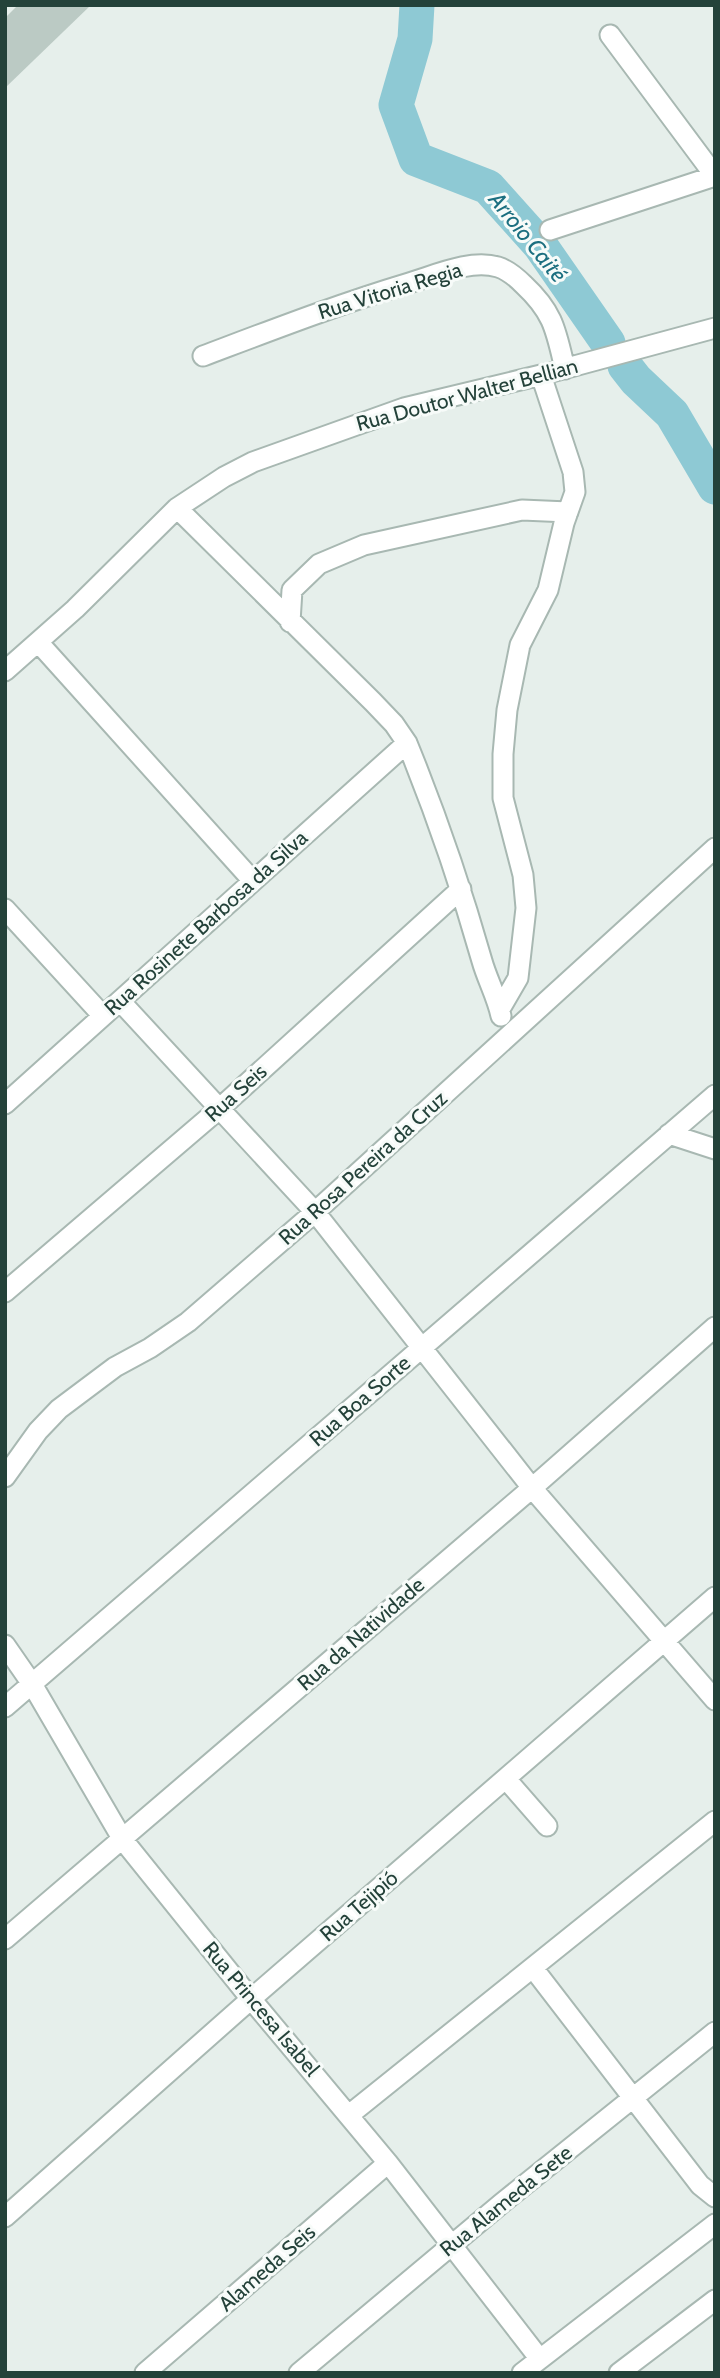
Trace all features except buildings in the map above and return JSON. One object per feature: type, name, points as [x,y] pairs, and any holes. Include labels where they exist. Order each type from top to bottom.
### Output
[{"type":"street","points":[[550,230],[715,176],[610,34]]},
{"type":"street","name":"Rua Vitoria Regia","points":[[203,356],[344,303],[454,269],[489,265],[513,274],[545,307],[555,328],[565,369]]},
{"type":"street","name":"Rua Doutor Walter Bellian","points":[[5,671],[177,509],[224,477],[294,446],[404,408],[565,369],[715,328]]},
{"type":"street","points":[[500,1009],[519,978],[526,908],[523,875],[503,797],[503,754],[508,710],[520,645],[548,590],[575,492],[573,472],[541,375]]},
{"type":"street","points":[[177,509],[373,702],[394,724],[407,743],[461,889],[507,1038]]},
{"type":"street","points":[[290,622],[292,590],[319,564],[365,545],[522,510],[568,512]]},
{"type":"street","points":[[38,642],[253,881]]},
{"type":"street","name":"Rua Rosinete Barbosa da Silva","points":[[5,1104],[407,743]]},
{"type":"street","name":"Rua Rosa Pereira da Cruz","points":[[5,1477],[38,1431],[59,1409],[115,1367],[150,1348],[188,1322],[315,1212],[715,848]]},
{"type":"street","name":"Rua Seis","points":[[5,1292],[219,1109],[461,889]]},
{"type":"street","points":[[5,909],[103,1016]]},
{"type":"street","points":[[120,1001],[315,1212],[532,1488],[715,1700]]},
{"type":"street","name":"Rua Boa Sorte","points":[[5,1707],[715,1095]]},
{"type":"street","points":[[668,1135],[715,1149]]},
{"type":"street","name":"Rua da Natividade","points":[[5,1939],[532,1488],[715,1327]]},
{"type":"street","name":"Rua Tejipió","points":[[5,2217],[251,1999],[715,1597]]},
{"type":"street","name":"Rua Princesa Isabel","points":[[5,1646],[32,1685],[123,1840],[349,2115],[539,2358]]},
{"type":"street","points":[[506,1779],[547,1826]]},
{"type":"street","points":[[349,2115],[715,1821]]},
{"type":"street","points":[[533,1968],[701,2185],[715,2197]]},
{"type":"street","name":"Rua Alameda Sete","points":[[299,2373],[632,2097],[715,2032]]},
{"type":"street","name":"Alameda Seis","points":[[145,2373],[388,2164]]},
{"type":"street","points":[[522,2373],[715,2224]]},
{"type":"street","points":[[619,2373],[715,2300]]},
{"type":"waterway","name":"Arroio Caité","points":[[417,5],[415,39],[396,105],[416,159],[488,187],[540,245],[608,343]]},
{"type":"waterway","name":"Arroio Caité","points":[[625,366],[672,414],[715,487]]}]
